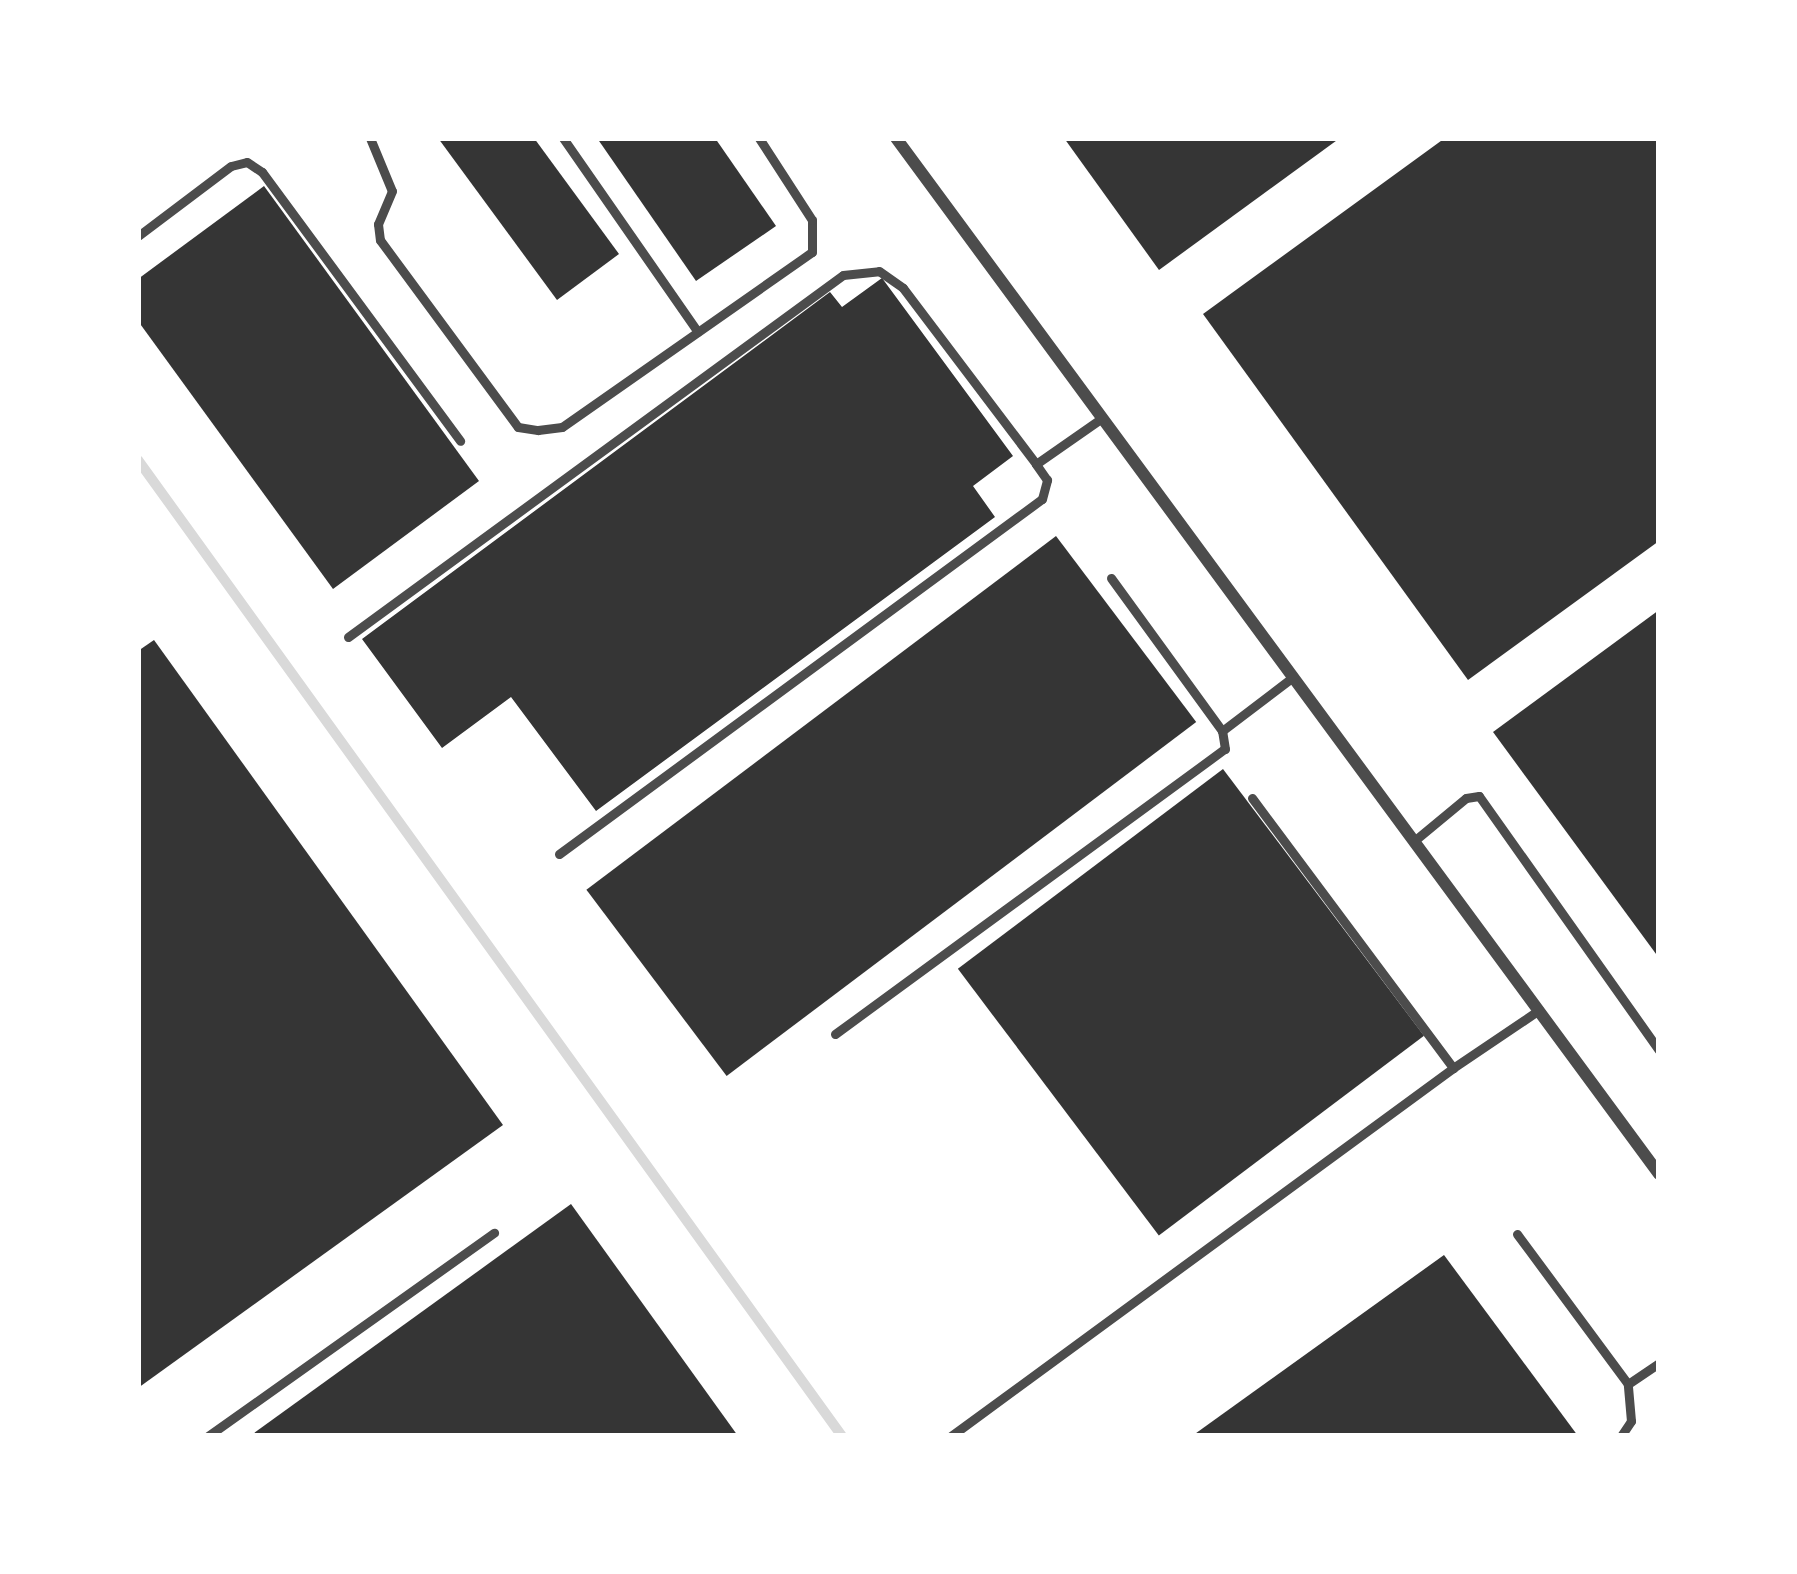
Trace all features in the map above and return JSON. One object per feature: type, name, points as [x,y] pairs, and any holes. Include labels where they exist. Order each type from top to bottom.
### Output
[{"type":"street","points":[[896,138],[1659,1174]]},
{"type":"lane","points":[[370,138],[392,191],[378,224],[380,240],[518,427],[562,427],[812,252],[812,220],[759,138]]},
{"type":"lane","points":[[563,138],[698,332]]},
{"type":"lane","points":[[138,236],[231,166],[247,162],[262,172],[460,441]]},
{"type":"lane","points":[[348,637],[843,274],[879,272],[903,288],[1047,480],[1042,499],[559,854]]},
{"type":"lane","points":[[1036,464],[1102,418]]},
{"type":"lane","points":[[835,1034],[1225,749],[1222,731],[1112,578]]},
{"type":"lane","points":[[1222,731],[1293,677]]},
{"type":"lane","points":[[1414,841],[1466,798],[1479,796],[1659,1050]]},
{"type":"lane","points":[[1252,798],[1453,1068]]},
{"type":"lane","points":[[951,1436],[1539,1010]]},
{"type":"lane","points":[[208,1436],[494,1233]]},
{"type":"lane","points":[[1517,1234],[1628,1384],[1631,1421],[1621,1436]]},
{"type":"lane","points":[[1628,1384],[1659,1363]]},
{"type":"building","points":[[438,138],[534,138],[619,254],[557,300]]},
{"type":"building","points":[[597,138],[715,138],[776,226],[696,281]]},
{"type":"building","points":[[1064,138],[1340,138],[1159,270]]},
{"type":"building","points":[[1445,138],[1659,138],[1659,541],[1468,680],[1203,314]]},
{"type":"building","points":[[264,186],[479,481],[333,589],[138,321],[138,279]]},
{"type":"building","points":[[882,278],[1013,456],[973,486],[995,517],[596,811],[511,697],[442,748],[362,639],[830,292],[842,307]]},
{"type":"building","points":[[1056,536],[1196,722],[727,1076],[586,890]]},
{"type":"building","points":[[1659,610],[1659,958],[1493,732]]},
{"type":"building","points":[[154,640],[503,1125],[138,1388],[138,651]]},
{"type":"building","points":[[1223,769],[1424,1036],[1159,1236],[958,969]]},
{"type":"building","points":[[571,1204],[738,1436],[250,1436]]},
{"type":"building","points":[[1444,1255],[1578,1436],[1192,1436]]},
{"type":"waterway","points":[[138,460],[842,1436]]}]
